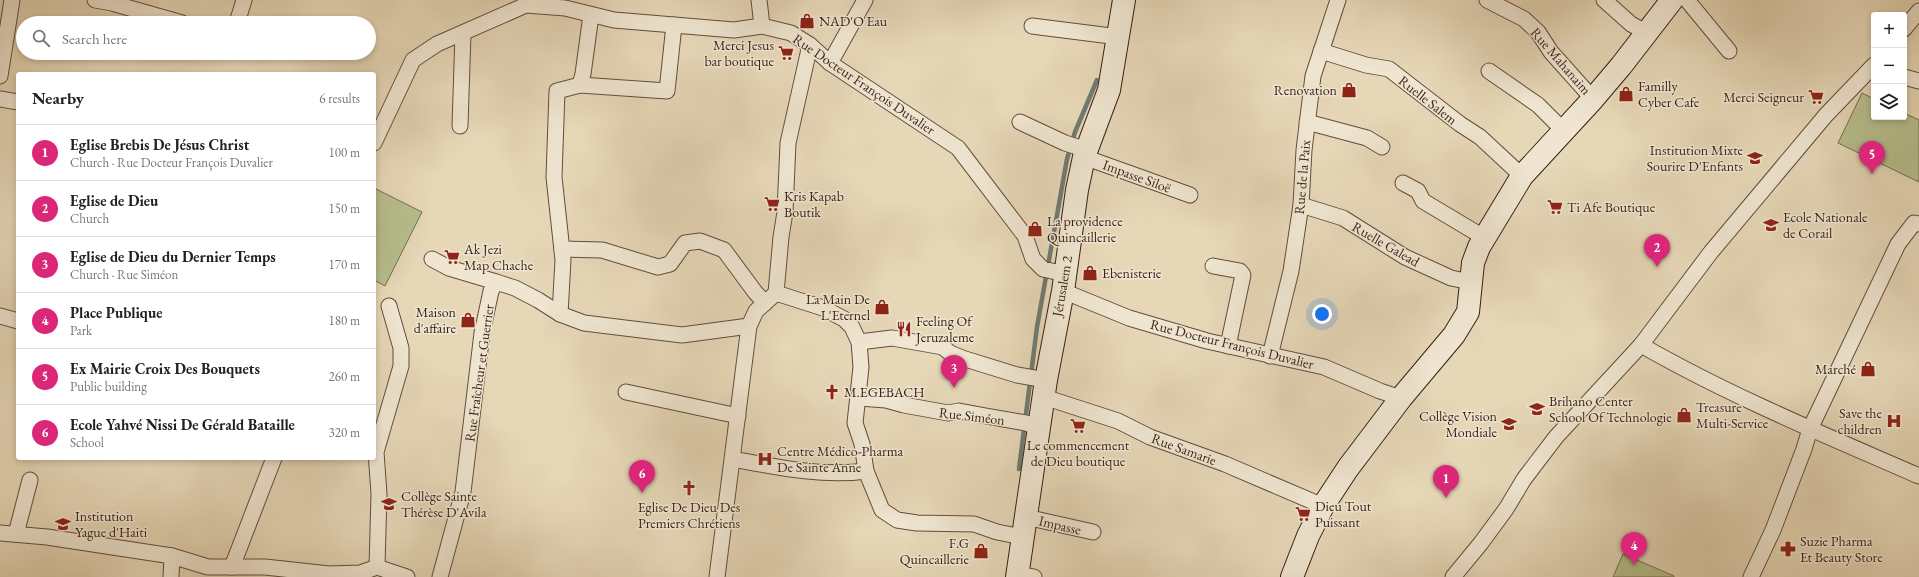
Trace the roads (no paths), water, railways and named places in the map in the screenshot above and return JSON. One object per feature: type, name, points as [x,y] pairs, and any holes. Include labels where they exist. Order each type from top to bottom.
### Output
[{"type":"street","points":[[0,76],[12,0]]},
{"type":"street","points":[[94,0],[112,3],[158,16]]},
{"type":"street","points":[[239,16],[244,0]]},
{"type":"street","points":[[759,0],[762,26]]},
{"type":"street","points":[[830,63],[865,0]]},
{"type":"street","name":"Jérusalem 2","points":[[1023,576],[1025,527],[1045,388],[1056,277],[1086,154],[1109,90],[1124,0]]},
{"type":"street","name":"Rue de la Paix","points":[[1270,356],[1291,271],[1301,205],[1307,122],[1313,76],[1338,0]]},
{"type":"street","name":"Rue Mahanaim","points":[[1486,0],[1524,19],[1538,32],[1551,52],[1594,99]]},
{"type":"street","points":[[1604,0],[1631,24],[1647,33]]},
{"type":"street","points":[[1292,577],[1308,536],[1323,506],[1348,468],[1401,398],[1454,335],[1468,312],[1473,263],[1485,238],[1522,176],[1594,99],[1672,0]]},
{"type":"street","points":[[1687,0],[1729,51]]},
{"type":"street","name":"Rue Docteur François Duvalier","points":[[376,139],[413,60],[437,44],[525,3],[565,8],[614,20],[734,30],[762,26],[791,33],[810,45],[830,63],[958,148],[1025,236],[1033,260],[1056,277],[1129,318],[1228,346],[1324,367],[1380,391],[1401,398]]},
{"type":"street","points":[[1907,25],[1919,11]]},
{"type":"street","points":[[580,85],[591,15]]},
{"type":"street","points":[[560,314],[563,260],[554,177],[557,91],[580,85],[667,91],[674,25]]},
{"type":"street","points":[[1032,26],[1119,37]]},
{"type":"street","points":[[460,126],[463,33]]},
{"type":"street","points":[[717,577],[720,543],[733,459],[749,326],[756,311],[771,298],[785,212],[788,143],[810,45]]},
{"type":"street","name":"Ruelle Salem","points":[[1321,51],[1366,65],[1389,69],[1460,124],[1480,137],[1522,176]]},
{"type":"street","points":[[1453,577],[1481,543],[1506,509],[1524,479],[1556,437],[1641,346],[1711,252],[1826,116],[1871,69]]},
{"type":"street","points":[[1490,72],[1538,105],[1564,131]]},
{"type":"street","points":[[1907,78],[1919,81]]},
{"type":"street","points":[[0,99],[16,102]]},
{"type":"street","name":"Impasse Siloë","points":[[1020,122],[1086,154],[1190,195]]},
{"type":"street","points":[[1307,122],[1367,138],[1382,147]]},
{"type":"street","points":[[1403,183],[1418,191],[1423,202],[1485,238]]},
{"type":"street","name":"Ruelle Galead","points":[[1301,205],[1343,218],[1405,256],[1451,278],[1471,282]]},
{"type":"street","points":[[1751,577],[1773,530],[1804,449],[1810,429],[1898,244],[1914,223],[1919,224]]},
{"type":"street","points":[[562,249],[602,250],[658,267],[670,264],[685,243],[700,241],[724,250],[755,292],[771,298]]},
{"type":"street","points":[[432,259],[449,268],[496,282],[538,300],[560,314],[584,323],[682,335],[749,326]]},
{"type":"street","points":[[1213,266],[1240,271],[1243,275],[1228,346]]},
{"type":"street","name":"Rue Fraîcheur et Guerrier","points":[[440,577],[463,492],[482,333],[491,291],[496,282]]},
{"type":"street","name":"Impasse","points":[[771,298],[823,308],[844,319],[852,327],[858,342],[861,367],[855,423],[862,444],[866,471],[882,510],[897,520],[917,523],[974,524],[997,532],[1025,527],[1093,532]]},
{"type":"street","points":[[377,567],[379,494],[376,452],[401,366],[401,348],[389,306]]},
{"type":"street","points":[[0,316],[16,321]]},
{"type":"street","name":"Rue Samarie","points":[[858,342],[892,338],[943,347],[950,353],[962,358],[1017,375],[1150,437],[1225,464],[1323,506]]},
{"type":"street","points":[[1641,346],[1690,374],[1810,429],[1919,476]]},
{"type":"street","points":[[626,392],[738,416]]},
{"type":"street","name":"Rue Siméon","points":[[858,398],[886,400],[948,413],[959,411],[1026,423],[1039,428]]},
{"type":"street","points":[[733,459],[789,469],[848,474],[866,471]]},
{"type":"street","points":[[232,567],[273,460]]},
{"type":"street","points":[[16,534],[30,480]]},
{"type":"street","points":[[0,533],[47,537],[172,556],[208,572],[232,567],[264,567],[329,574],[360,573],[377,567],[407,577]]},
{"type":"street","points":[[171,577],[172,556]]},
{"type":"waterway","points":[[1019,469],[1037,327],[1067,159],[1075,132],[1097,80]]},
{"type":"place","name":"NAD'O Eau","points":[[807,21]]},
{"type":"place","name":"Merci Jesus bar boutique","points":[[786,53]]},
{"type":"place","name":"Renovation","points":[[1349,90]]},
{"type":"place","name":"Familly Cyber Cafe","points":[[1626,94]]},
{"type":"place","name":"Merci Seigneur","points":[[1816,97]]},
{"type":"place","name":"Institution Mixte Sourire D'Enfants","points":[[1755,158]]},
{"type":"place","name":"Ex Mairie Croix Des Bouquets","points":[[1872,174]]},
{"type":"place","name":"Kris Kapab Boutik","points":[[772,204]]},
{"type":"place","name":"Ti Afe Boutique","points":[[1555,207]]},
{"type":"place","name":"Ecole Nationale de Corail","points":[[1771,225]]},
{"type":"place","name":"La providence Quincaillerie","points":[[1035,229]]},
{"type":"place","name":"Ak Jezi Map Chache","points":[[452,257]]},
{"type":"place","name":"Eglise de Dieu","points":[[1657,267]]},
{"type":"place","name":"Ebenisterie","points":[[1090,273]]},
{"type":"place","name":"La Main De L'Eternel","points":[[882,307]]},
{"type":"place","name":"Maison d'affaire","points":[[468,320]]},
{"type":"place","name":"Feeling Of Jeruzaleme","points":[[904,329]]},
{"type":"place","name":"Marché","points":[[1868,369]]},
{"type":"place","name":"Eglise de Dieu du Dernier Temps","points":[[954,388]]},
{"type":"place","name":"M.EGEBACH","points":[[832,392]]},
{"type":"place","name":"Brihano Center School Of Technologie","points":[[1537,409]]},
{"type":"place","name":"Treasure Multi-Service","points":[[1684,415]]},
{"type":"place","name":"Save the children","points":[[1894,421]]},
{"type":"place","name":"Collège Vision Mondiale","points":[[1509,424]]},
{"type":"place","name":"Le commencement de Dieu boutique","points":[[1078,426]]},
{"type":"place","name":"Centre Médico-Pharma De Sainte Anne","points":[[765,459]]},
{"type":"place","name":"Eglise De Dieu Des Premiers Chrétiens","points":[[689,488]]},
{"type":"place","name":"Ecole Yahvé Nissi De Gérald Bataille","points":[[642,493]]},
{"type":"place","name":"Eglise Brebis De Jésus Christ","points":[[1446,498]]},
{"type":"place","name":"Collège Sainte Thérèse D'Avila","points":[[389,504]]},
{"type":"place","name":"Dieu Tout Puissant","points":[[1303,514]]},
{"type":"place","name":"Institution Yague d'Haiti","points":[[63,524]]},
{"type":"place","name":"Suzie Pharma Et Beauty Store","points":[[1788,549]]},
{"type":"place","name":"F.G Quincaillerie","points":[[981,551]]},
{"type":"place","name":"Place Publique","points":[[1634,565]]}]
